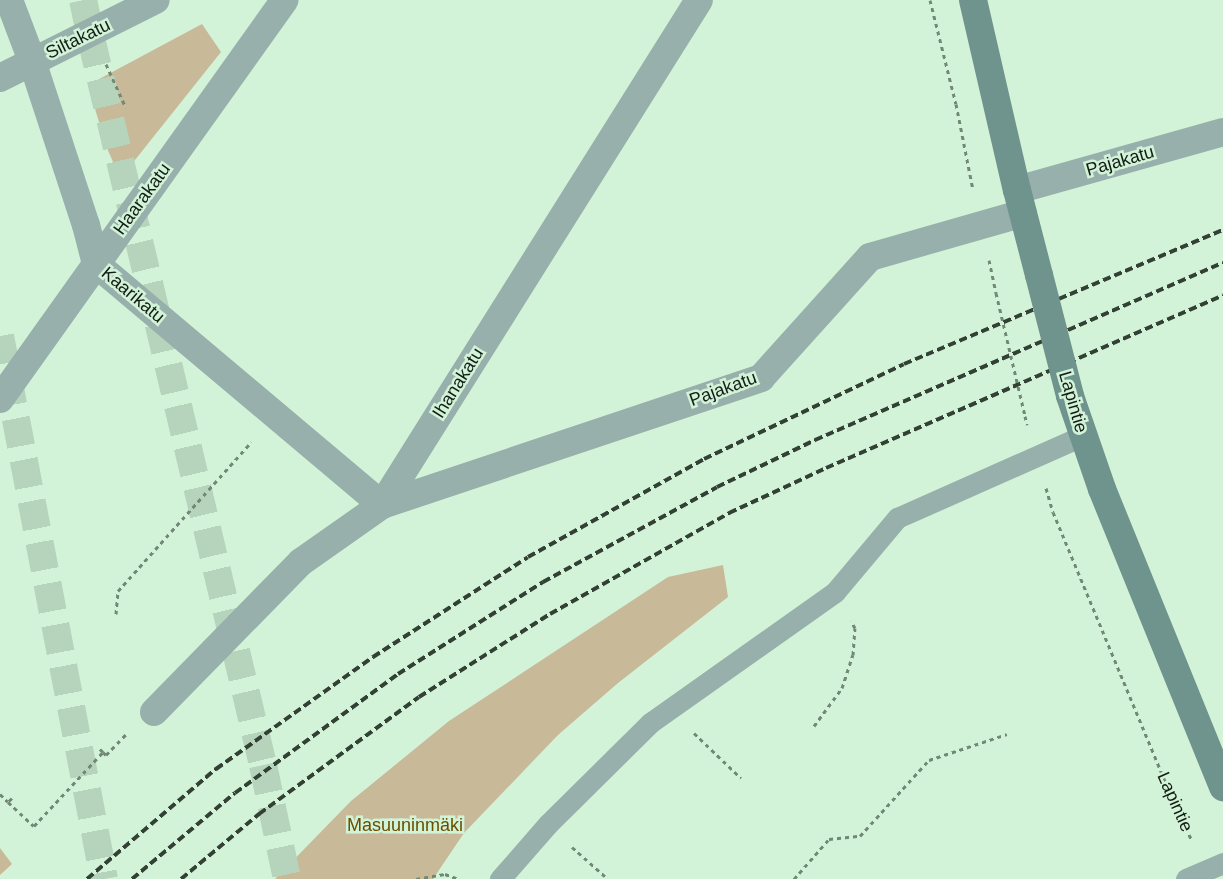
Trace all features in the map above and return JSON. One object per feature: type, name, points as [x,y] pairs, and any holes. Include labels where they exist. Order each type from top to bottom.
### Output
[{"type":"main road","name":"Lapintie","points":[[973,0],[1020,202],[1082,436],[1221,776]]},
{"type":"street","name":"Kaarikatu","points":[[9,0],[32,61],[86,225],[96,264],[382,505]]},
{"type":"street","name":"Siltakatu","points":[[0,78],[156,0]]},
{"type":"street","name":"Haarakatu","points":[[0,399],[285,0]]},
{"type":"street","name":"Ihanakatu","points":[[154,712],[301,562],[382,505],[699,0]]},
{"type":"street","name":"Pajakatu","points":[[382,505],[761,378],[870,257],[980,225],[1020,202],[1223,132]]},
{"type":"lane","points":[[500,879],[548,824],[650,723],[835,592],[897,518],[1082,436]]},
{"type":"lane","points":[[1186,879],[1215,867]]},
{"type":"path","name":"Lapintie","points":[[930,0],[956,104],[980,225],[1025,416],[1060,530],[1178,813],[1215,867]]},
{"type":"path","points":[[106,64],[126,108]]},
{"type":"path","points":[[116,614],[118,591],[257,436]]},
{"type":"path","points":[[814,726],[842,688],[853,655],[855,628],[835,592]]},
{"type":"path","points":[[670,710],[741,778]]},
{"type":"path","points":[[99,748],[106,755],[126,734]]},
{"type":"path","points":[[794,879],[829,838],[860,836],[929,760],[1007,734]]},
{"type":"path","points":[[0,794],[34,826],[103,752]]},
{"type":"path","points":[[8,802],[12,798]]},
{"type":"path","points":[[548,824],[608,879]]},
{"type":"path","points":[[416,879],[445,874],[459,879]]},
{"type":"green space","points":[[202,24],[221,52],[127,170],[114,164],[106,146],[88,85]]},
{"type":"green space","name":"Masuuninmäki","points":[[723,565],[728,597],[618,683],[558,735],[464,833],[433,879],[275,879],[351,801],[449,721],[668,577]]},
{"type":"green space","points":[[0,848],[12,864],[0,875]]},
{"type":"tunnel","points":[[83,0],[263,765],[287,879]]},
{"type":"tunnel","points":[[0,336],[104,879]]},
{"type":"railway","points":[[87,879],[216,769],[373,657],[528,557],[704,459],[904,364],[1223,230]]},
{"type":"railway","points":[[132,879],[235,793],[398,674],[543,582],[717,487],[815,440],[1223,263]]},
{"type":"railway","points":[[181,879],[259,814],[419,697],[550,614],[729,513],[826,468],[1223,295]]}]
